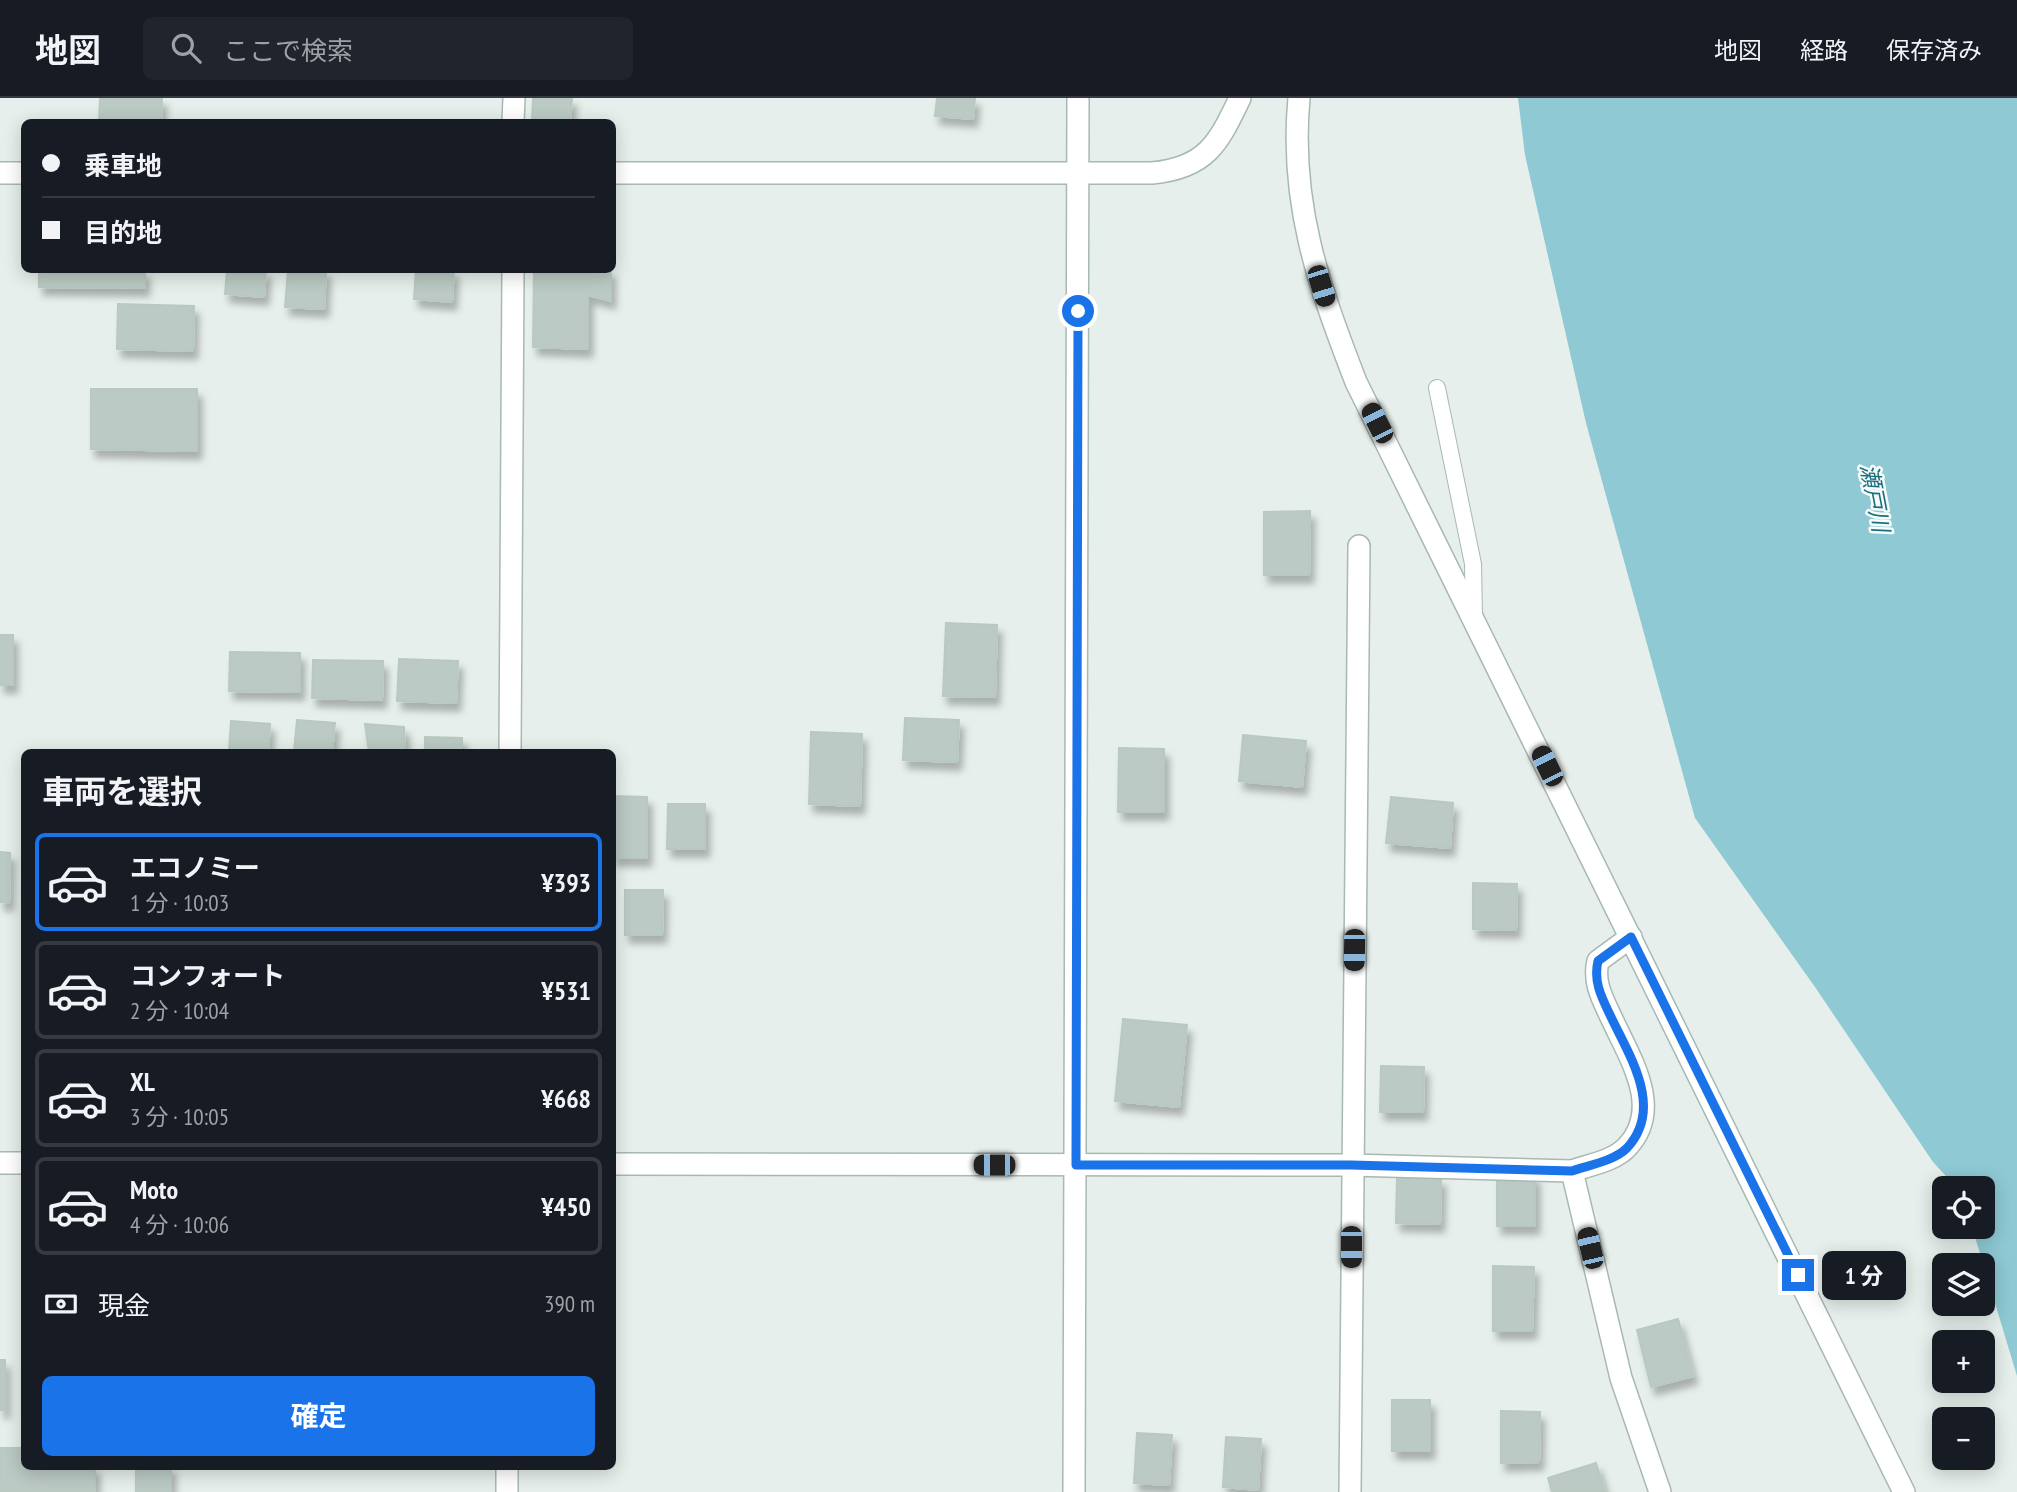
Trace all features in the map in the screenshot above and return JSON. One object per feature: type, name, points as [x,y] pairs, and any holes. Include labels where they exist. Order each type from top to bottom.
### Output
[{"type":"street","points":[[513,119],[514,98]]},
{"type":"street","points":[[1074,1492],[1078,98]]},
{"type":"street","points":[[616,173],[1177,171],[1198,161],[1227,124],[1240,98]]},
{"type":"street","points":[[1299,98],[1298,178],[1308,246],[1356,382],[1905,1492]]},
{"type":"street","points":[[0,173],[21,173]]},
{"type":"street","points":[[510,749],[513,273]]},
{"type":"street","points":[[1350,1492],[1351,1165],[1359,545]]},
{"type":"street","points":[[616,1164],[1351,1165],[1572,1171],[1605,1160],[1626,1149],[1640,1129],[1645,1103],[1638,1075],[1599,991],[1595,974],[1598,961],[1631,937]]},
{"type":"street","points":[[0,1163],[21,1163]]},
{"type":"street","points":[[1572,1171],[1620,1378],[1660,1492]]},
{"type":"street","points":[[507,1470],[507,1492]]},
{"type":"lane","points":[[1437,388],[1473,564],[1474,619]]},
{"type":"water","name":"瀬戸川","points":[[1518,98],[2017,98],[2017,1376],[1995,1303],[1995,1253],[1980,1253],[1976,1239],[1995,1239],[1995,1176],[1946,1176],[1933,1162],[1815,987],[1695,818],[1586,423],[1525,155]]},
{"type":"building","points":[[100,98],[162,98],[161,119],[99,119]]},
{"type":"building","points":[[533,98],[572,98],[570,119],[532,119]]},
{"type":"building","points":[[937,98],[975,98],[973,119],[935,116]]},
{"type":"building","points":[[39,273],[145,273],[145,288],[39,287]]},
{"type":"building","points":[[227,273],[266,273],[264,297],[225,294]]},
{"type":"building","points":[[288,273],[326,273],[324,309],[285,307]]},
{"type":"building","points":[[416,273],[454,273],[452,302],[414,299]]},
{"type":"building","points":[[534,273],[611,273],[611,301],[588,295],[588,349],[533,347]]},
{"type":"building","points":[[118,304],[194,306],[193,351],[117,349]]},
{"type":"building","points":[[91,389],[197,389],[197,451],[91,449]]},
{"type":"building","points":[[1310,511],[1309,575],[1264,575],[1264,512]]},
{"type":"building","points":[[946,623],[997,625],[995,697],[943,696]]},
{"type":"building","points":[[0,635],[13,635],[13,685],[0,685]]},
{"type":"building","points":[[230,652],[300,653],[300,692],[229,691]]},
{"type":"building","points":[[399,659],[458,661],[456,703],[397,701]]},
{"type":"building","points":[[313,660],[383,661],[382,700],[312,698]]},
{"type":"building","points":[[905,718],[959,720],[957,762],[903,760]]},
{"type":"building","points":[[297,720],[335,723],[332,749],[294,749]]},
{"type":"building","points":[[231,721],[270,724],[268,749],[229,749]]},
{"type":"building","points":[[365,724],[404,727],[405,749],[369,749]]},
{"type":"building","points":[[811,732],[862,734],[860,806],[809,804]]},
{"type":"building","points":[[1243,735],[1306,741],[1302,787],[1239,781]]},
{"type":"building","points":[[425,737],[462,738],[462,749],[425,749]]},
{"type":"building","points":[[1119,748],[1164,749],[1164,812],[1118,812]]},
{"type":"building","points":[[616,796],[647,797],[647,858],[616,858]]},
{"type":"building","points":[[1391,797],[1453,803],[1450,848],[1386,843]]},
{"type":"building","points":[[668,804],[705,804],[705,849],[667,849]]},
{"type":"building","points":[[0,852],[10,853],[9,903],[0,902]]},
{"type":"building","points":[[1473,883],[1517,884],[1516,930],[1473,929]]},
{"type":"building","points":[[625,890],[663,890],[662,935],[625,935]]},
{"type":"building","points":[[1123,1019],[1187,1025],[1179,1107],[1115,1101]]},
{"type":"building","points":[[1381,1066],[1424,1067],[1423,1112],[1380,1112]]},
{"type":"building","points":[[1497,1175],[1535,1175],[1535,1226],[1497,1226]]},
{"type":"building","points":[[1397,1178],[1441,1178],[1440,1224],[1396,1223]]},
{"type":"building","points":[[1493,1266],[1534,1267],[1532,1331],[1493,1331]]},
{"type":"building","points":[[1678,1319],[1693,1376],[1651,1387],[1637,1330]]},
{"type":"building","points":[[0,1360],[5,1360],[5,1410],[0,1410]]},
{"type":"building","points":[[1392,1400],[1430,1400],[1430,1451],[1392,1451]]},
{"type":"building","points":[[1501,1411],[1540,1412],[1539,1462],[1501,1463]]},
{"type":"building","points":[[1137,1433],[1172,1435],[1169,1485],[1134,1483]]},
{"type":"building","points":[[1226,1437],[1261,1439],[1258,1490],[1223,1487]]},
{"type":"building","points":[[0,1448],[21,1448],[21,1470],[95,1470],[95,1492],[0,1492]]},
{"type":"building","points":[[1596,1463],[1605,1492],[1552,1492],[1548,1478]]},
{"type":"building","points":[[136,1470],[171,1470],[171,1492],[136,1492]]},
{"type":"route","points":[[1078,311],[1076,1165],[1351,1165],[1572,1171],[1605,1160],[1626,1149],[1640,1129],[1645,1103],[1638,1075],[1599,991],[1595,974],[1598,961],[1631,937],[1798,1275]]}]
